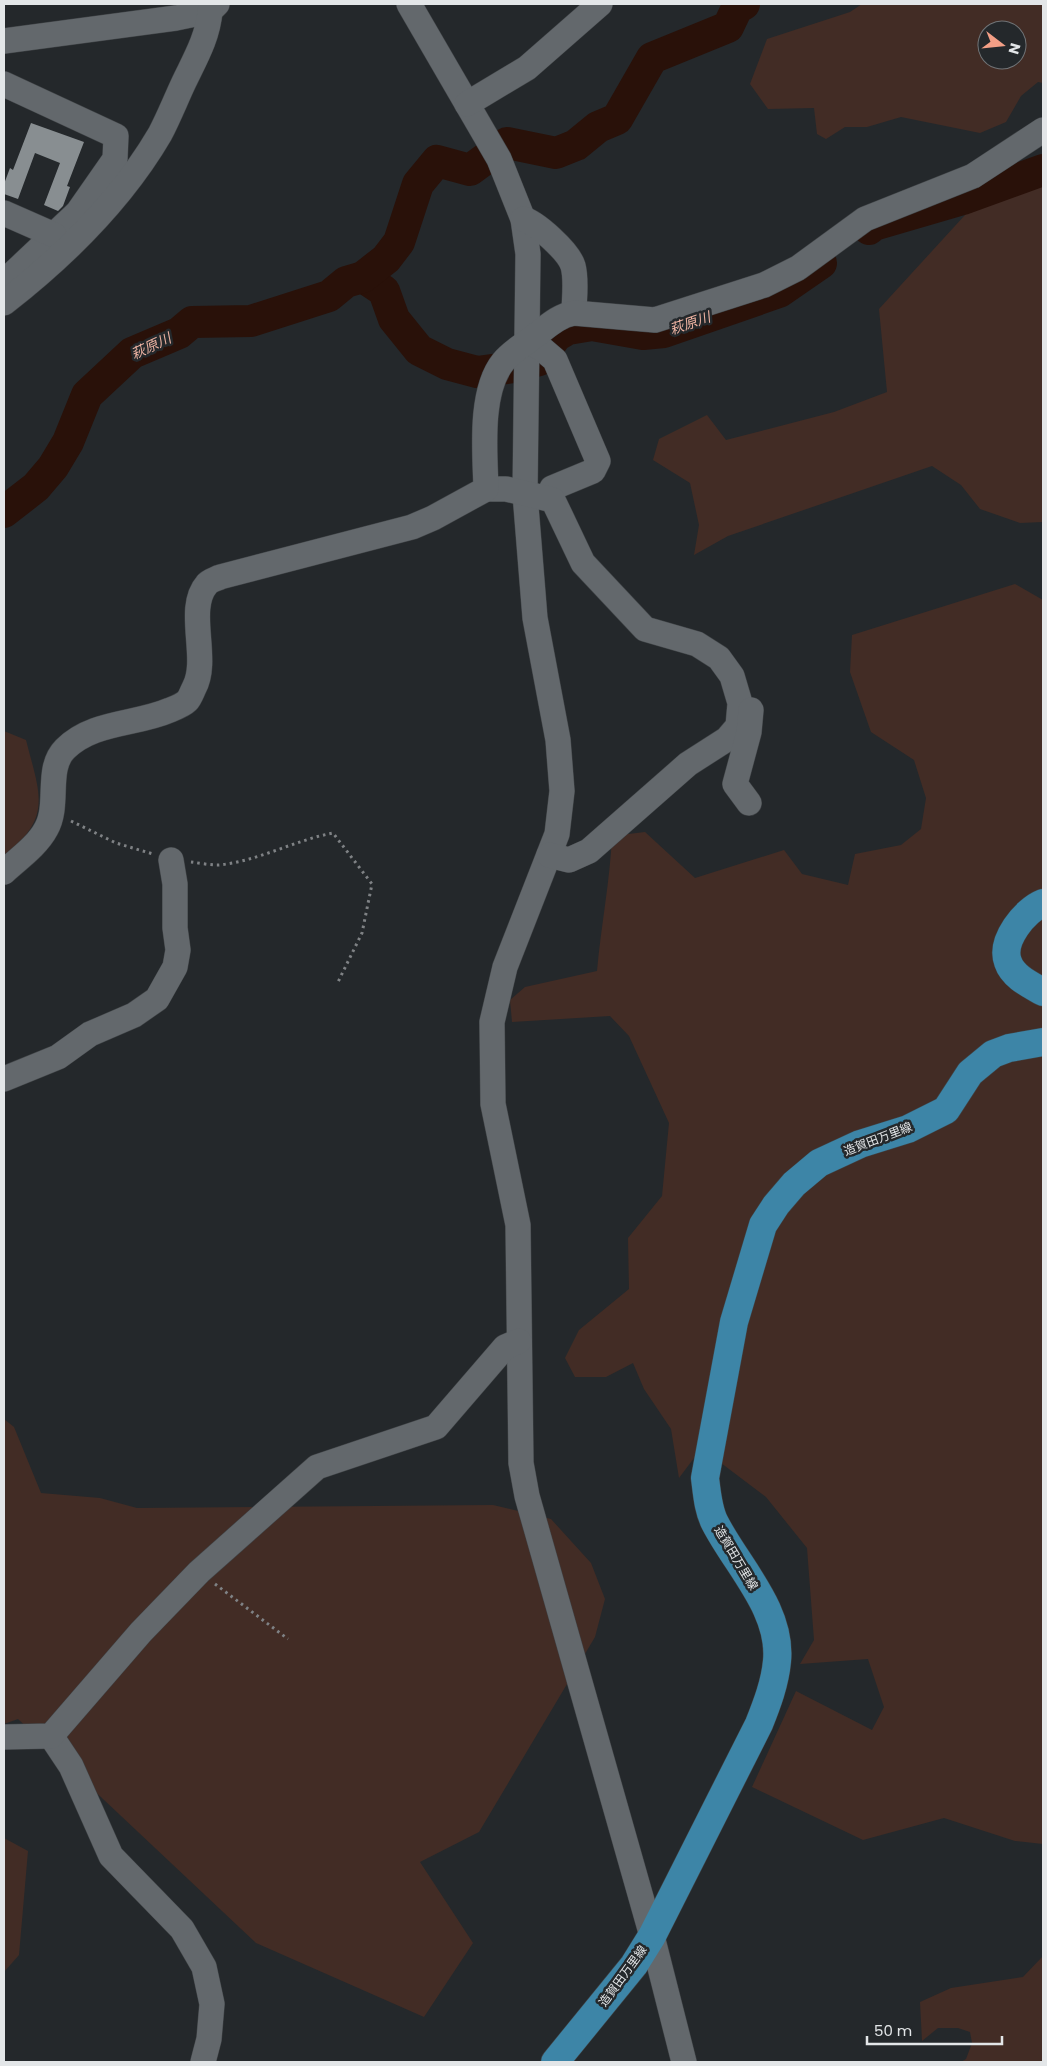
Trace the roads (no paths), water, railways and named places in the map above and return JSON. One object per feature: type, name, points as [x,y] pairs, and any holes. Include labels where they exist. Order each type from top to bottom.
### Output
[{"type":"main road","points":[[1043,902],[1024,916],[1015,927],[1008,950],[1008,962],[1018,976],[1043,992]]},
{"type":"main road","name":"造賀田万里線","points":[[555,2062],[634,1965],[652,1936],[760,1724],[772,1690],[778,1660],[774,1627],[758,1593],[714,1522],[705,1478],[734,1322],[763,1225],[794,1184],[819,1163],[860,1144],[908,1129],[946,1110],[970,1073],[992,1054],[1009,1048],[1043,1042]]},
{"type":"street","points":[[409,4],[499,159],[523,219],[528,254],[537,351],[526,395],[537,496],[535,618],[558,740],[562,791],[557,834],[505,967],[492,1022],[493,1104],[518,1224],[520,1463],[527,1496],[652,1936],[684,2062]]},
{"type":"street","points":[[468,104],[528,68],[600,4]]},
{"type":"street","points":[[4,41],[214,8],[208,31],[160,134],[123,187],[89,226],[29,284],[4,303]]},
{"type":"street","points":[[4,84],[116,136],[115,159],[78,212],[4,282]]},
{"type":"street","points":[[537,351],[562,316],[574,314],[655,320],[764,285],[798,268],[865,219],[973,176],[1043,130]]},
{"type":"street","points":[[4,213],[54,235]]},
{"type":"street","points":[[523,219],[532,221],[558,246],[573,265],[574,314]]},
{"type":"street","points":[[486,489],[485,413],[489,394],[501,364],[514,350],[537,351]]},
{"type":"street","points":[[537,351],[598,462],[593,471],[537,496]]},
{"type":"street","points":[[4,872],[30,849],[47,828],[52,812],[56,764],[64,750],[93,730],[156,716],[187,701],[196,685],[200,664],[198,607],[201,594],[207,583],[220,577],[412,528],[486,489],[506,489],[553,500],[583,563],[645,629],[697,644],[718,658],[732,676],[740,703],[738,726],[727,740],[688,764],[589,851],[569,860],[549,855]]},
{"type":"street","points":[[732,676],[738,674],[752,706],[749,732],[735,784],[749,803]]},
{"type":"street","points":[[4,1080],[58,1057],[90,1034],[134,1015],[157,999],[175,967],[178,950],[175,928],[175,884],[171,860]]},
{"type":"street","points":[[4,1737],[52,1736],[141,1632],[199,1572],[317,1467],[436,1427],[505,1348],[519,1341]]},
{"type":"street","points":[[52,1736],[71,1766],[111,1856],[182,1929],[204,1967],[212,2004],[209,2039],[202,2062]]},
{"type":"waterway","name":"萩原川","points":[[4,512],[36,487],[53,467],[68,442],[87,395],[132,353],[179,333],[192,322],[251,321],[329,296],[346,282],[363,277],[386,259],[399,242],[418,184],[437,161],[470,170],[507,143],[556,153],[576,145],[598,127],[617,119],[652,58],[728,27],[737,8],[744,4]]},
{"type":"waterway","name":"萩原川","points":[[869,229],[874,225],[963,199],[1043,170]]},
{"type":"waterway","name":"萩原川","points":[[363,277],[384,291],[394,319],[419,350],[447,364],[477,372],[514,367],[539,360],[556,336],[568,329],[592,325],[643,334],[664,332],[779,292],[821,263]]}]
